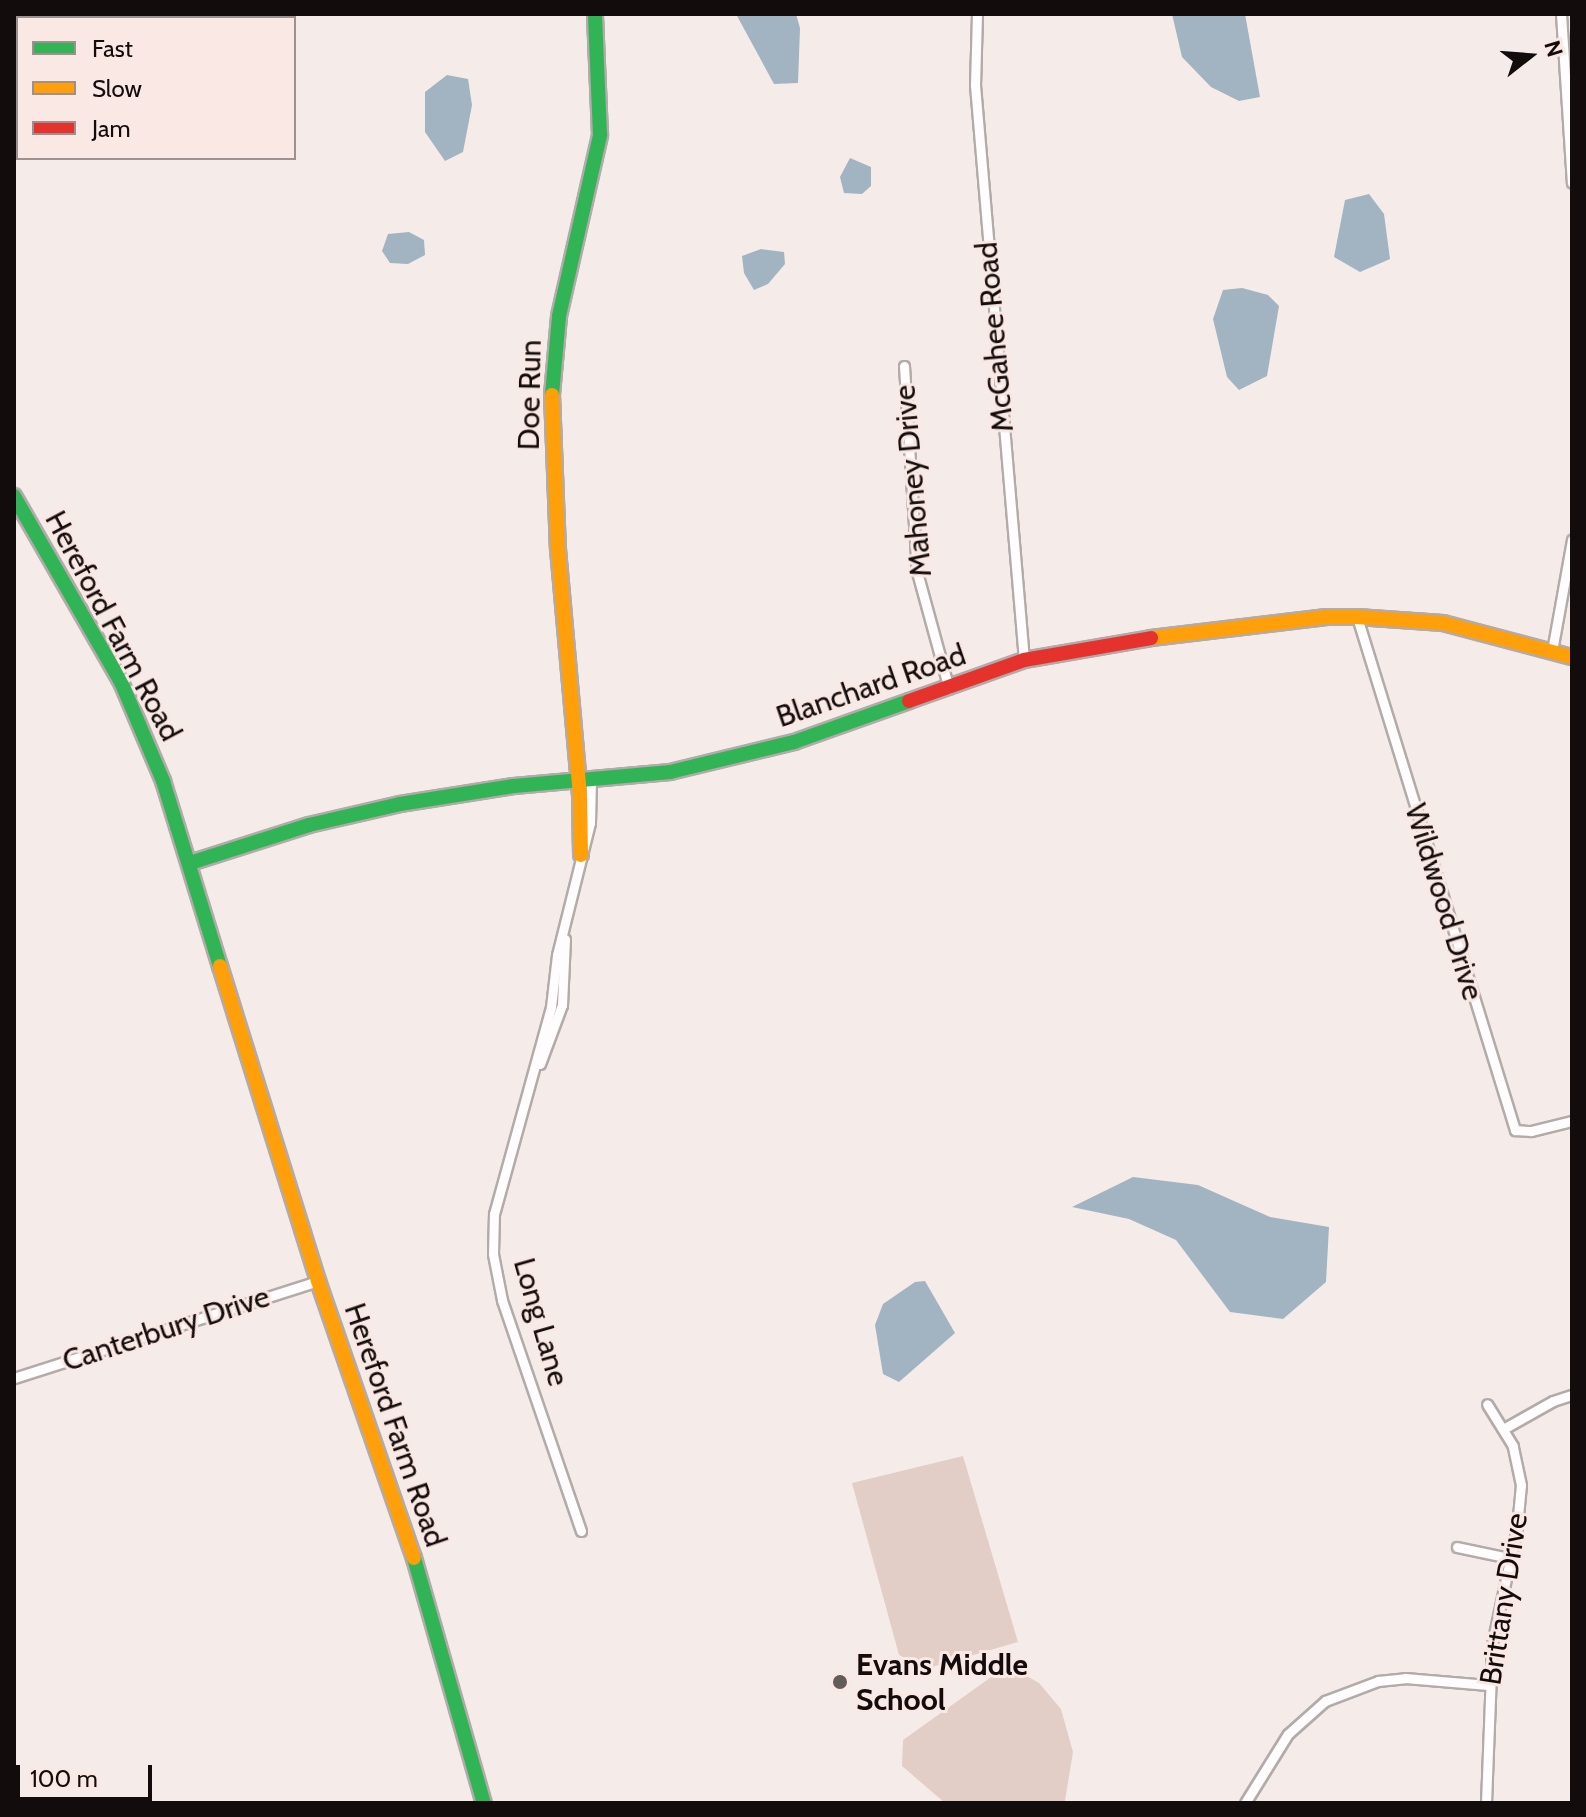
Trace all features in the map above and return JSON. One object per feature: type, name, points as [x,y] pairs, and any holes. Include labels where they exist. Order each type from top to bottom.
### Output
[{"type":"street","name":"Doe Run","points":[[585,780],[558,549],[552,386],[559,316],[600,135],[595,14]]},
{"type":"street","name":"McGahee Road","points":[[977,14],[975,85],[1024,660]]},
{"type":"street","points":[[1561,14],[1572,183]]},
{"type":"street","name":"Mahoney Drive","points":[[904,366],[917,572],[949,689]]},
{"type":"street","name":"Hereford Farm Road","points":[[14,496],[121,682],[163,781],[318,1281],[421,1579],[484,1803]]},
{"type":"street","points":[[1552,651],[1572,540]]},
{"type":"street","name":"Blanchard Road","points":[[190,863],[309,825],[400,804],[514,786],[667,772],[794,742],[1024,660],[1177,633],[1327,617],[1357,617],[1443,623],[1572,657]]},
{"type":"street","name":"Wildwood Drive","points":[[1357,617],[1515,1130],[1531,1131],[1572,1121]]},
{"type":"street","name":"Long Lane","points":[[581,1531],[495,1273],[494,1214],[533,1077],[562,1005],[565,920],[581,855],[585,780]]},
{"type":"street","name":"Hereford Farm Road","points":[[163,781],[175,839],[212,974],[233,1039],[249,1066]]},
{"type":"street","name":"Canterbury Drive","points":[[14,1378],[318,1281]]},
{"type":"street","points":[[1505,1428],[1546,1405],[1572,1395]]},
{"type":"street","name":"Brittany Drive","points":[[1486,1803],[1488,1685],[1492,1644],[1521,1485],[1519,1464],[1505,1428],[1487,1404]]},
{"type":"street","points":[[1457,1547],[1509,1558]]},
{"type":"street","points":[[1245,1803],[1288,1734],[1325,1701],[1378,1681],[1405,1678],[1488,1685]]},
{"type":"shaded area","points":[[963,1456],[1018,1642],[925,1669],[899,1655],[852,1483]]},
{"type":"shaded area","points":[[1008,1665],[1039,1683],[1061,1709],[1073,1752],[1065,1801],[945,1803],[902,1766],[903,1740]]},
{"type":"water","points":[[736,14],[796,14],[800,28],[798,83],[774,84]]},
{"type":"water","points":[[1172,14],[1245,14],[1260,97],[1239,101],[1211,87],[1182,57]]},
{"type":"water","points":[[447,75],[468,79],[472,105],[463,152],[445,161],[425,132],[425,92]]},
{"type":"water","points":[[850,158],[871,167],[871,186],[862,194],[844,193],[840,177]]},
{"type":"water","points":[[1369,194],[1384,214],[1390,259],[1360,272],[1334,257],[1345,200]]},
{"type":"water","points":[[409,232],[424,240],[425,255],[408,264],[390,263],[382,251],[388,234]]},
{"type":"water","points":[[761,249],[784,252],[785,264],[768,284],[754,290],[744,273],[742,256]]},
{"type":"water","points":[[1242,288],[1268,295],[1279,306],[1267,376],[1239,390],[1227,377],[1213,319],[1223,290]]},
{"type":"water","points":[[1133,1177],[1198,1185],[1270,1217],[1329,1227],[1326,1282],[1283,1319],[1230,1312],[1176,1240],[1129,1219],[1072,1207]]},
{"type":"water","points":[[925,1281],[955,1333],[899,1382],[883,1374],[875,1325],[883,1304],[915,1282]]},
{"type":"traffic: fast","points":[[552,395],[559,316],[600,135],[595,14]]},
{"type":"traffic: fast","points":[[14,496],[121,682],[163,781],[220,966]]},
{"type":"traffic: fast","points":[[190,863],[309,825],[400,804],[514,786],[670,772],[794,742],[909,701]]},
{"type":"traffic: fast","points":[[414,1558],[484,1803]]},
{"type":"traffic: slow","points":[[552,395],[558,549],[580,796],[581,855]]},
{"type":"traffic: slow","points":[[1151,638],[1327,617],[1357,617],[1443,623],[1572,657]]},
{"type":"traffic: slow","points":[[220,966],[318,1281],[414,1558]]},
{"type":"traffic: jam","points":[[909,701],[1024,660],[1151,638]]},
{"type":"place","name":"Evans Middle School","points":[[840,1682]]}]
